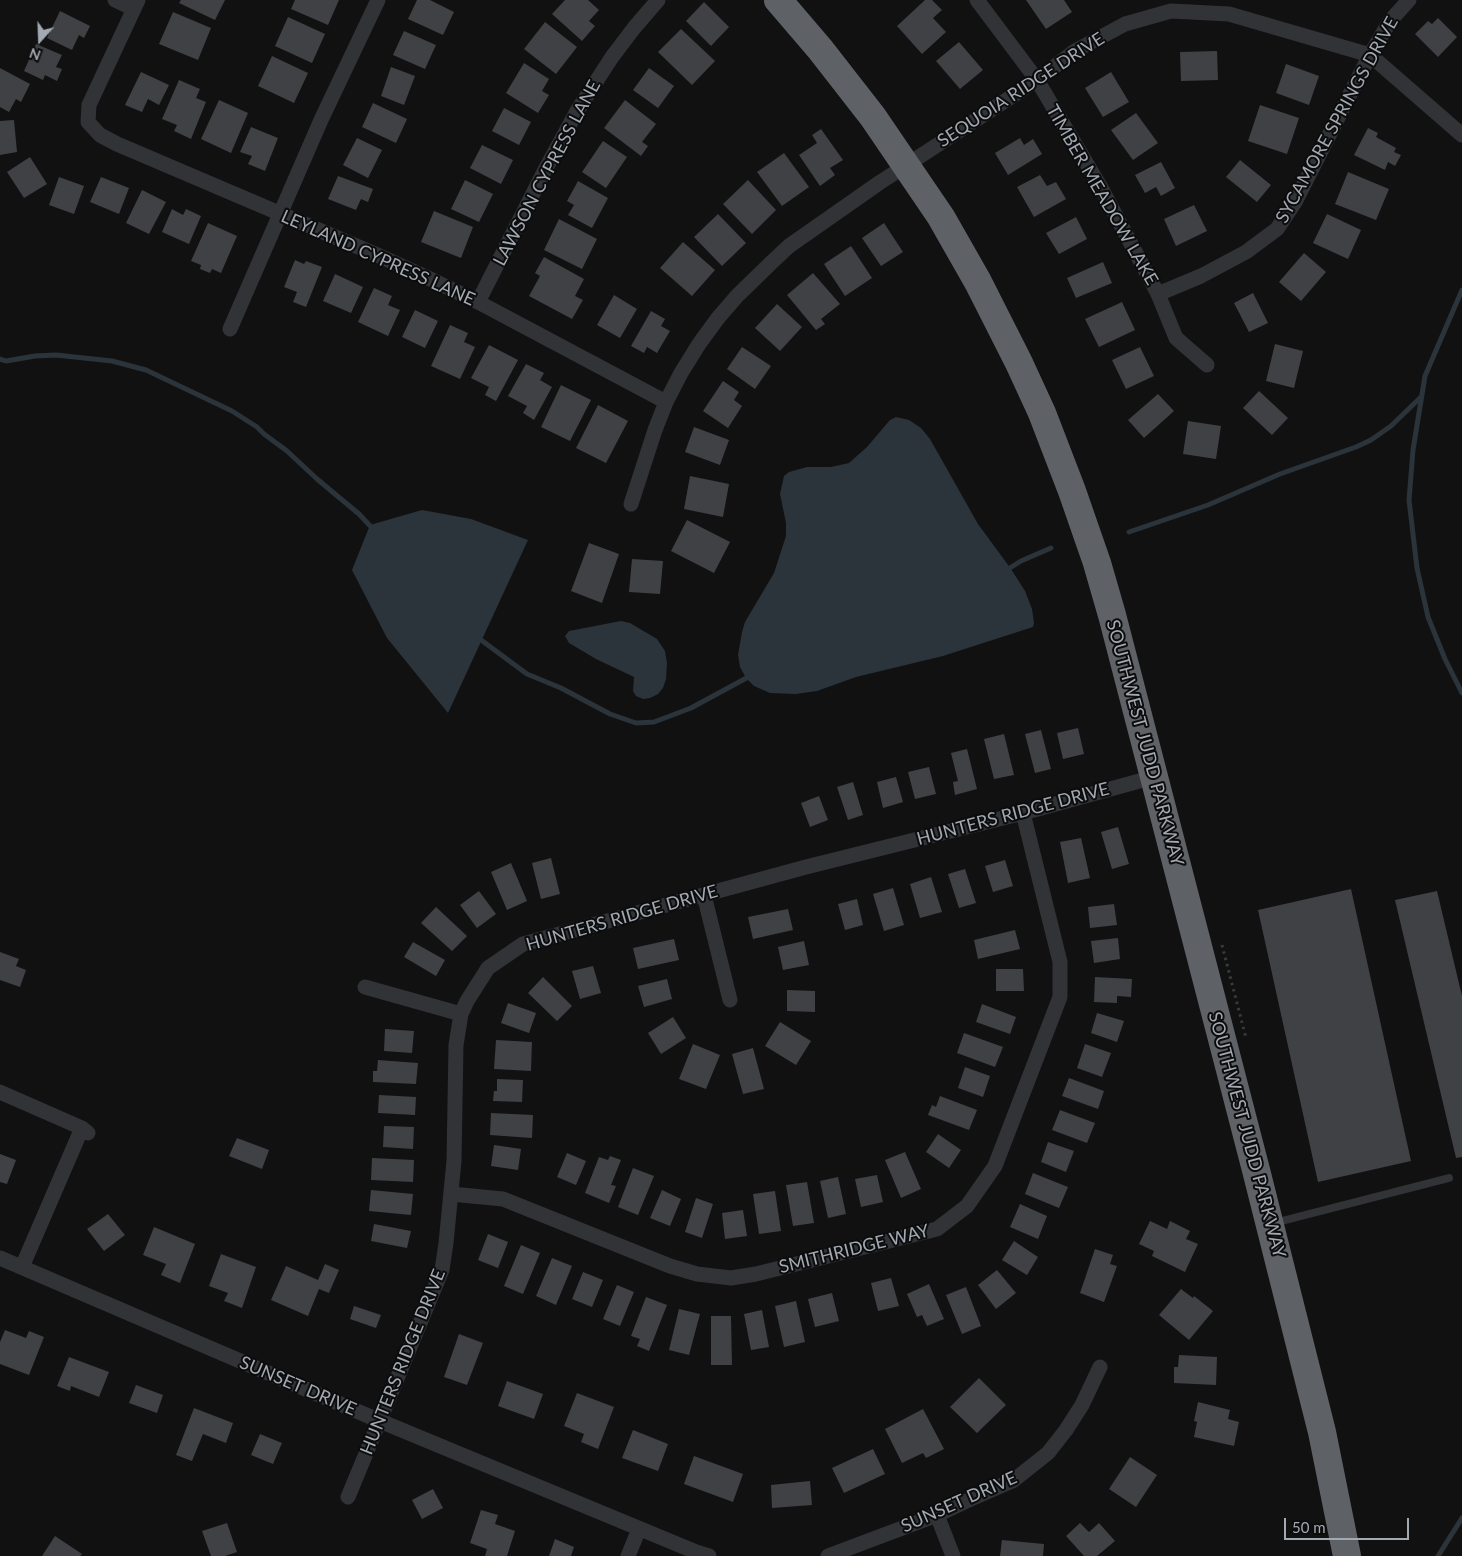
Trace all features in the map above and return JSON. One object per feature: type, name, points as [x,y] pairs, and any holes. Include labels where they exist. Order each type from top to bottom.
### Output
[{"type":"highway","name":"SOUTHWEST JUDD PARKWAY","points":[[778,0],[848,83],[941,217],[978,282],[1019,363],[1045,421],[1072,491],[1112,615],[1270,1224],[1322,1432],[1347,1556]]},
{"type":"street","points":[[115,0],[136,4]]},
{"type":"street","points":[[230,329],[321,120],[378,0]]},
{"type":"street","name":"LAWSON CYPRESS LANE","points":[[478,302],[577,111],[612,57],[658,0]]},
{"type":"street","name":"TIMBER MEADOW LAKE","points":[[977,0],[1037,80],[1100,186],[1158,294],[1176,338],[1207,365]]},
{"type":"street","name":"SYCAMORE SPRINGS DRIVE","points":[[1158,294],[1201,276],[1246,252],[1277,229],[1295,202],[1370,55],[1390,21],[1409,0]]},
{"type":"street","name":"LEYLAND CYPRESS LANE","points":[[136,4],[89,105],[88,122],[100,135],[375,254],[478,302],[666,402]]},
{"type":"street","name":"SEQUOIA RIDGE DRIVE","points":[[631,504],[645,458],[666,402],[699,344],[718,318],[757,276],[789,246],[906,164],[1037,80],[1075,51],[1125,24],[1171,10],[1229,14],[1370,55],[1462,135]]},
{"type":"street","name":"HUNTERS RIDGE DRIVE","points":[[348,1497],[442,1270],[454,1162],[456,1045],[461,1014],[488,968],[523,944],[815,864],[1023,813],[1154,777]]},
{"type":"street","name":"SMITHRIDGE WAY","points":[[451,1194],[504,1199],[670,1266],[697,1274],[731,1278],[756,1274],[937,1229],[967,1206],[995,1166],[1060,997],[1060,962],[1023,813]]},
{"type":"street","points":[[704,895],[730,1000]]},
{"type":"street","points":[[364,987],[461,1014]]},
{"type":"street","points":[[0,1092],[85,1131],[22,1267]]},
{"type":"street","name":"SUNSET DRIVE","points":[[0,1258],[380,1421],[709,1556]]},
{"type":"street","name":"SUNSET DRIVE","points":[[828,1556],[937,1515],[1014,1480],[1048,1453],[1066,1430],[1082,1405],[1100,1367]]},
{"type":"street","points":[[937,1515],[953,1556]]},
{"type":"street","points":[[628,1556],[639,1528]]},
{"type":"lane","points":[[1270,1224],[1449,1178]]},
{"type":"shaded area","points":[[896,417],[909,420],[921,428],[930,439],[978,524],[1025,591],[1032,609],[1033,627],[943,656],[856,677],[817,691],[796,694],[770,693],[754,686],[746,678],[740,667],[738,655],[745,622],[774,573],[786,536],[786,523],[780,494],[784,476],[789,472],[807,467],[831,467],[849,463],[867,447],[890,420]]},
{"type":"shaded area","points":[[422,510],[471,519],[528,540],[448,713],[387,638],[352,570],[370,525]]},
{"type":"shaded area","points":[[621,621],[630,623],[657,639],[665,651],[667,663],[666,679],[663,688],[658,694],[650,698],[643,699],[636,696],[633,691],[634,677],[596,659],[569,643],[565,636],[569,631]]},
{"type":"building","points":[[181,0],[225,0],[215,20],[179,3]]},
{"type":"building","points":[[295,0],[339,0],[328,25],[291,9]]},
{"type":"building","points":[[417,0],[430,0],[454,12],[443,35],[408,19]]},
{"type":"building","points":[[565,0],[588,0],[599,10],[589,21],[595,26],[582,41],[552,14]]},
{"type":"building","points":[[925,0],[932,0],[942,10],[933,18],[946,32],[922,54],[897,26]]},
{"type":"building","points":[[1026,0],[1064,0],[1072,12],[1046,29]]},
{"type":"building","points":[[704,2],[729,27],[711,46],[686,21]]},
{"type":"building","points":[[60,11],[90,26],[84,38],[79,35],[72,50],[47,38]]},
{"type":"building","points":[[173,12],[211,28],[198,60],[159,44]]},
{"type":"building","points":[[288,17],[325,34],[312,63],[275,46]]},
{"type":"building","points":[[1438,18],[1457,37],[1438,57],[1415,34],[1428,21],[1432,24]]},
{"type":"building","points":[[545,22],[577,47],[556,74],[524,49]]},
{"type":"building","points":[[681,29],[715,61],[692,85],[658,52]]},
{"type":"building","points":[[404,31],[436,45],[425,69],[393,55]]},
{"type":"building","points":[[959,42],[983,70],[960,89],[936,61]]},
{"type":"building","points":[[36,44],[62,55],[56,67],[62,69],[57,81],[45,75],[43,80],[24,71]]},
{"type":"building","points":[[1217,51],[1218,80],[1181,81],[1180,52]]},
{"type":"building","points":[[272,56],[308,73],[294,103],[258,86]]},
{"type":"building","points":[[524,63],[549,79],[542,91],[549,95],[538,113],[506,93]]},
{"type":"building","points":[[1286,64],[1319,76],[1309,105],[1276,93]]},
{"type":"building","points":[[391,67],[415,76],[404,105],[381,96]]},
{"type":"building","points":[[0,68],[30,84],[21,102],[16,99],[9,112],[0,107]]},
{"type":"building","points":[[649,68],[674,86],[658,108],[633,90]]},
{"type":"building","points":[[141,72],[169,85],[159,105],[148,99],[142,112],[125,105]]},
{"type":"building","points":[[1111,72],[1129,102],[1103,117],[1085,88]]},
{"type":"building","points":[[179,80],[200,89],[196,98],[206,102],[191,139],[174,131],[177,125],[162,119]]},
{"type":"building","points":[[219,100],[248,113],[231,153],[201,139]]},
{"type":"building","points":[[625,100],[656,124],[642,142],[648,146],[641,156],[604,128]]},
{"type":"building","points":[[373,103],[407,119],[396,143],[362,127]]},
{"type":"building","points":[[1260,105],[1299,118],[1287,154],[1248,141]]},
{"type":"building","points":[[504,108],[531,122],[519,145],[492,131]]},
{"type":"building","points":[[1136,113],[1158,143],[1133,160],[1111,130]]},
{"type":"building","points":[[14,120],[17,152],[0,155],[0,121]]},
{"type":"building","points":[[251,127],[278,138],[265,171],[248,164],[252,156],[240,152]]},
{"type":"building","points":[[1368,128],[1378,133],[1376,137],[1396,148],[1394,152],[1401,155],[1395,166],[1388,162],[1385,170],[1354,155]]},
{"type":"building","points":[[821,129],[843,160],[830,168],[835,175],[820,186],[799,155],[817,143],[812,135]]},
{"type":"building","points":[[357,138],[382,150],[368,178],[343,165]]},
{"type":"building","points":[[1020,138],[1024,145],[1033,139],[1042,154],[1008,175],[995,153]]},
{"type":"building","points":[[603,141],[627,157],[606,188],[582,172]]},
{"type":"building","points":[[482,145],[513,160],[501,184],[470,168]]},
{"type":"building","points":[[784,153],[809,187],[782,206],[757,172]]},
{"type":"building","points":[[30,157],[47,184],[24,198],[7,172]]},
{"type":"building","points":[[1240,160],[1271,185],[1257,202],[1226,177]]},
{"type":"building","points":[[1161,162],[1175,188],[1161,196],[1156,187],[1145,193],[1135,175]]},
{"type":"building","points":[[1348,172],[1389,189],[1376,220],[1335,204]]},
{"type":"building","points":[[1040,175],[1047,186],[1056,182],[1066,199],[1034,217],[1017,187]]},
{"type":"building","points":[[338,176],[373,189],[368,202],[361,199],[356,210],[328,199]]},
{"type":"building","points":[[59,177],[84,186],[74,214],[49,205]]},
{"type":"building","points":[[101,177],[129,188],[119,214],[90,202]]},
{"type":"building","points":[[465,180],[493,194],[479,222],[451,209]]},
{"type":"building","points":[[748,180],[776,210],[752,234],[723,204]]},
{"type":"building","points":[[578,181],[608,198],[592,228],[568,215],[574,205],[567,201]]},
{"type":"building","points":[[142,190],[166,202],[149,234],[126,223]]},
{"type":"building","points":[[1194,205],[1207,231],[1176,246],[1164,219]]},
{"type":"building","points":[[172,209],[183,215],[186,209],[201,216],[189,244],[162,232]]},
{"type":"building","points":[[434,211],[473,227],[461,258],[421,242]]},
{"type":"building","points":[[718,214],[746,243],[722,266],[694,237]]},
{"type":"building","points":[[1327,214],[1361,230],[1348,259],[1313,243]]},
{"type":"building","points":[[1076,217],[1087,239],[1059,254],[1046,233]]},
{"type":"building","points":[[559,219],[597,239],[582,269],[544,250]]},
{"type":"building","points":[[208,223],[237,236],[221,273],[212,269],[210,273],[200,269],[201,265],[191,261]]},
{"type":"building","points":[[884,223],[903,252],[881,266],[862,238]]},
{"type":"building","points":[[683,242],[715,270],[692,296],[660,268]]},
{"type":"building","points":[[851,246],[872,278],[845,296],[824,264]]},
{"type":"building","points":[[1304,253],[1326,272],[1301,301],[1279,282]]},
{"type":"building","points":[[544,257],[584,279],[575,296],[583,300],[572,319],[529,296],[540,276],[535,273]]},
{"type":"building","points":[[295,260],[304,264],[306,261],[322,267],[306,307],[293,302],[297,292],[284,287]]},
{"type":"building","points":[[1103,262],[1112,283],[1076,298],[1067,278]]},
{"type":"building","points":[[813,273],[840,304],[821,319],[825,324],[816,330],[787,295]]},
{"type":"building","points":[[335,274],[363,287],[351,313],[323,301]]},
{"type":"building","points":[[374,288],[392,296],[388,305],[400,310],[388,336],[358,322]]},
{"type":"building","points":[[1253,293],[1268,323],[1249,332],[1234,303]]},
{"type":"building","points":[[614,295],[637,309],[620,338],[597,325]]},
{"type":"building","points":[[1122,302],[1135,330],[1099,347],[1085,319]]},
{"type":"building","points":[[777,304],[802,327],[780,351],[755,328]]},
{"type":"building","points":[[415,310],[438,321],[425,348],[402,337]]},
{"type":"building","points":[[651,311],[665,319],[661,326],[670,331],[657,353],[647,347],[644,353],[631,346]]},
{"type":"building","points":[[450,325],[468,333],[464,342],[475,347],[460,379],[431,366]]},
{"type":"building","points":[[1275,344],[1303,351],[1294,388],[1266,381]]},
{"type":"building","points":[[489,345],[518,360],[496,401],[485,395],[489,387],[471,378]]},
{"type":"building","points":[[742,347],[771,366],[755,389],[727,369]]},
{"type":"building","points":[[1140,347],[1154,376],[1126,389],[1112,360]]},
{"type":"building","points":[[526,364],[544,373],[540,380],[552,387],[534,420],[523,413],[527,406],[508,396]]},
{"type":"building","points":[[723,381],[739,392],[734,400],[742,406],[728,428],[703,411]]},
{"type":"building","points":[[561,385],[591,400],[570,441],[541,427]]},
{"type":"building","points":[[1259,391],[1288,418],[1272,435],[1243,408]]},
{"type":"building","points":[[1158,394],[1174,411],[1144,438],[1128,420]]},
{"type":"building","points":[[598,405],[628,421],[606,463],[576,448]]},
{"type":"building","points":[[1188,421],[1221,426],[1216,459],[1183,454]]},
{"type":"building","points":[[694,427],[729,440],[720,465],[685,452]]},
{"type":"building","points":[[690,476],[729,484],[723,517],[684,509]]},
{"type":"building","points":[[687,520],[730,542],[714,573],[671,551]]},
{"type":"building","points":[[589,543],[619,554],[602,603],[571,591]]},
{"type":"building","points":[[632,559],[663,561],[660,594],[629,592]]},
{"type":"building","points":[[1078,728],[1084,754],[1063,759],[1057,733]]},
{"type":"building","points":[[1041,730],[1051,769],[1035,773],[1025,734]]},
{"type":"building","points":[[1004,734],[1014,775],[994,779],[984,739]]},
{"type":"building","points":[[967,749],[977,789],[955,795],[953,782],[958,781],[951,753]]},
{"type":"building","points":[[929,767],[936,794],[915,799],[908,772]]},
{"type":"building","points":[[896,777],[903,802],[883,808],[877,782]]},
{"type":"building","points":[[853,782],[863,815],[848,820],[837,787]]},
{"type":"building","points":[[819,796],[828,820],[810,827],[801,803]]},
{"type":"building","points":[[1118,827],[1129,864],[1112,869],[1101,832]]},
{"type":"building","points":[[1081,838],[1090,878],[1068,883],[1060,842]]},
{"type":"building","points":[[551,858],[560,894],[541,899],[532,863]]},
{"type":"building","points":[[1005,860],[1013,886],[993,892],[985,866]]},
{"type":"building","points":[[511,863],[527,901],[507,910],[491,872]]},
{"type":"building","points":[[965,869],[976,903],[959,908],[948,874]]},
{"type":"building","points":[[931,877],[942,912],[920,918],[910,884]]},
{"type":"building","points":[[893,888],[904,925],[884,931],[873,894]]},
{"type":"building","points":[[1351,889],[1411,1161],[1318,1182],[1258,910]]},
{"type":"building","points":[[479,891],[496,914],[477,928],[460,905]]},
{"type":"building","points":[[1437,891],[1462,996],[1462,1157],[1456,1158],[1395,900]]},
{"type":"building","points":[[857,899],[863,925],[845,930],[838,904]]},
{"type":"building","points":[[1114,904],[1117,925],[1090,928],[1088,907]]},
{"type":"building","points":[[436,907],[467,936],[452,951],[421,923]]},
{"type":"building","points":[[788,909],[793,930],[753,939],[748,917]]},
{"type":"building","points":[[1015,930],[1020,949],[978,959],[974,940]]},
{"type":"building","points":[[1118,938],[1120,959],[1094,963],[1091,941]]},
{"type":"building","points":[[674,939],[679,960],[638,969],[633,948]]},
{"type":"building","points":[[804,941],[809,965],[783,970],[778,947]]},
{"type":"building","points":[[413,942],[445,960],[436,976],[404,957]]},
{"type":"building","points":[[0,952],[19,959],[16,966],[26,970],[20,987],[0,980]]},
{"type":"building","points":[[593,966],[601,993],[580,999],[572,971]]},
{"type":"building","points":[[996,969],[1023,969],[1024,991],[996,991]]},
{"type":"building","points":[[543,977],[572,1006],[557,1021],[528,993]]},
{"type":"building","points":[[1095,977],[1132,979],[1131,997],[1117,996],[1117,1003],[1094,1002]]},
{"type":"building","points":[[667,979],[672,999],[644,1007],[638,986]]},
{"type":"building","points":[[787,990],[815,991],[815,1012],[787,1011]]},
{"type":"building","points":[[508,1003],[536,1013],[529,1033],[501,1023]]},
{"type":"building","points":[[982,1004],[1016,1017],[1010,1034],[976,1022]]},
{"type":"building","points":[[1097,1013],[1124,1021],[1117,1042],[1091,1033]]},
{"type":"building","points":[[673,1017],[686,1038],[661,1054],[648,1033]]},
{"type":"building","points":[[780,1022],[811,1041],[796,1065],[765,1046]]},
{"type":"building","points":[[385,1029],[414,1031],[412,1053],[384,1051]]},
{"type":"building","points":[[964,1033],[1003,1047],[995,1067],[957,1053]]},
{"type":"building","points":[[496,1040],[532,1042],[531,1071],[494,1069]]},
{"type":"building","points":[[693,1044],[720,1055],[706,1089],[679,1079]]},
{"type":"building","points":[[1085,1044],[1111,1053],[1102,1077],[1077,1068]]},
{"type":"building","points":[[753,1048],[764,1089],[743,1094],[732,1054]]},
{"type":"building","points":[[378,1060],[418,1063],[416,1084],[373,1082],[373,1071],[377,1071]]},
{"type":"building","points":[[965,1067],[990,1076],[983,1097],[958,1088]]},
{"type":"building","points":[[1069,1078],[1104,1091],[1098,1109],[1062,1096]]},
{"type":"building","points":[[497,1079],[523,1080],[522,1102],[493,1101],[494,1091],[497,1091]]},
{"type":"building","points":[[379,1095],[416,1097],[415,1115],[378,1113]]},
{"type":"building","points":[[940,1096],[977,1110],[969,1130],[928,1115],[932,1105],[936,1107]]},
{"type":"building","points":[[1060,1110],[1095,1123],[1087,1143],[1052,1130]]},
{"type":"building","points":[[491,1113],[533,1115],[532,1138],[490,1135]]},
{"type":"building","points":[[384,1126],[414,1127],[413,1149],[383,1147]]},
{"type":"building","points":[[938,1134],[961,1150],[949,1168],[926,1152]]},
{"type":"building","points":[[237,1138],[269,1150],[262,1169],[229,1156]]},
{"type":"building","points":[[1048,1142],[1074,1151],[1066,1172],[1041,1162]]},
{"type":"building","points":[[494,1145],[521,1149],[518,1170],[491,1166]]},
{"type":"building","points":[[905,1152],[921,1189],[901,1198],[885,1160]]},
{"type":"building","points":[[567,1153],[586,1161],[576,1185],[557,1177]]},
{"type":"building","points":[[0,1154],[16,1160],[7,1184],[0,1182]]},
{"type":"building","points":[[610,1156],[621,1160],[611,1185],[616,1186],[609,1203],[585,1193],[599,1157],[608,1160]]},
{"type":"building","points":[[372,1158],[414,1160],[413,1182],[371,1180]]},
{"type":"building","points":[[633,1168],[654,1176],[638,1215],[618,1207]]},
{"type":"building","points":[[1033,1173],[1068,1187],[1059,1208],[1025,1194]]},
{"type":"building","points":[[877,1175],[883,1202],[861,1207],[855,1179]]},
{"type":"building","points":[[838,1177],[846,1214],[828,1218],[820,1181]]},
{"type":"building","points":[[807,1182],[814,1223],[793,1226],[786,1185]]},
{"type":"building","points":[[371,1190],[413,1194],[411,1215],[369,1211]]},
{"type":"building","points":[[662,1190],[681,1199],[670,1226],[650,1218]]},
{"type":"building","points":[[775,1191],[781,1231],[759,1234],[753,1194]]},
{"type":"building","points":[[696,1198],[713,1204],[702,1238],[685,1232]]},
{"type":"building","points":[[1020,1204],[1047,1216],[1038,1239],[1010,1227]]},
{"type":"building","points":[[743,1210],[747,1236],[725,1239],[722,1213]]},
{"type":"building","points":[[108,1214],[125,1235],[104,1251],[87,1229]]},
{"type":"building","points":[[1150,1221],[1167,1229],[1170,1221],[1190,1231],[1186,1239],[1198,1244],[1185,1272],[1152,1256],[1154,1251],[1139,1244]]},
{"type":"building","points":[[374,1224],[411,1231],[407,1248],[371,1241]]},
{"type":"building","points":[[154,1227],[195,1244],[180,1283],[161,1275],[166,1264],[143,1255]]},
{"type":"building","points":[[488,1234],[508,1242],[498,1268],[478,1260]]},
{"type":"building","points":[[1014,1241],[1038,1257],[1027,1275],[1002,1260]]},
{"type":"building","points":[[521,1245],[540,1253],[523,1294],[504,1286]]},
{"type":"building","points":[[1095,1249],[1113,1255],[1110,1264],[1117,1266],[1104,1302],[1080,1293]]},
{"type":"building","points":[[221,1254],[256,1267],[242,1308],[224,1301],[228,1293],[209,1286]]},
{"type":"building","points":[[552,1258],[572,1266],[556,1305],[536,1296]]},
{"type":"building","points":[[325,1264],[339,1270],[329,1293],[319,1289],[308,1316],[271,1300],[286,1266],[318,1280]]},
{"type":"building","points":[[997,1270],[1016,1293],[996,1309],[978,1285]]},
{"type":"building","points":[[583,1272],[603,1280],[592,1307],[572,1299]]},
{"type":"building","points":[[891,1278],[899,1306],[878,1311],[871,1283]]},
{"type":"building","points":[[929,1284],[944,1319],[927,1326],[922,1315],[917,1317],[907,1294]]},
{"type":"building","points":[[617,1285],[634,1292],[620,1326],[603,1319]]},
{"type":"building","points":[[966,1287],[981,1326],[962,1334],[946,1295]]},
{"type":"building","points":[[1181,1289],[1193,1298],[1194,1296],[1213,1311],[1189,1340],[1159,1315]]},
{"type":"building","points":[[832,1293],[839,1321],[815,1327],[808,1299]]},
{"type":"building","points":[[646,1297],[667,1305],[649,1351],[637,1346],[640,1339],[631,1336]]},
{"type":"building","points":[[796,1301],[805,1342],[784,1347],[775,1306]]},
{"type":"building","points":[[354,1306],[381,1315],[376,1328],[350,1319]]},
{"type":"building","points":[[679,1309],[700,1314],[689,1355],[669,1350]]},
{"type":"building","points":[[762,1310],[769,1347],[751,1350],[744,1314]]},
{"type":"building","points":[[711,1316],[731,1316],[732,1365],[711,1365]]},
{"type":"building","points":[[5,1330],[26,1338],[29,1331],[44,1337],[29,1375],[0,1364],[0,1342]]},
{"type":"building","points":[[459,1334],[483,1343],[467,1385],[444,1377]]},
{"type":"building","points":[[1179,1355],[1217,1357],[1216,1385],[1174,1383],[1174,1367],[1178,1367]]},
{"type":"building","points":[[69,1357],[109,1372],[99,1397],[71,1386],[70,1391],[57,1386]]},
{"type":"building","points":[[979,1378],[1006,1405],[977,1433],[950,1407]]},
{"type":"building","points":[[507,1381],[543,1394],[534,1419],[498,1406]]},
{"type":"building","points":[[136,1385],[163,1395],[157,1413],[129,1403]]},
{"type":"building","points":[[577,1393],[614,1407],[598,1449],[581,1442],[584,1434],[564,1426]]},
{"type":"building","points":[[1198,1402],[1230,1410],[1228,1419],[1239,1422],[1234,1446],[1194,1437],[1197,1422],[1194,1421]]},
{"type":"building","points":[[194,1408],[233,1423],[226,1443],[203,1434],[192,1461],[176,1455]]},
{"type":"building","points":[[923,1409],[944,1449],[926,1458],[923,1453],[902,1463],[885,1429]]},
{"type":"building","points":[[633,1430],[668,1444],[658,1471],[622,1458]]},
{"type":"building","points":[[260,1434],[282,1443],[273,1464],[251,1455]]},
{"type":"building","points":[[873,1449],[885,1474],[844,1493],[832,1468]]},
{"type":"building","points":[[694,1456],[743,1474],[733,1502],[684,1484]]},
{"type":"building","points":[[1130,1457],[1157,1475],[1136,1507],[1109,1489]]},
{"type":"building","points":[[810,1481],[812,1505],[772,1508],[771,1485]]},
{"type":"building","points":[[433,1489],[443,1508],[422,1519],[412,1500]]},
{"type":"building","points":[[481,1510],[498,1515],[495,1524],[515,1531],[507,1556],[485,1556],[487,1549],[470,1543]]},
{"type":"building","points":[[227,1523],[237,1552],[225,1556],[211,1556],[202,1531]]},
{"type":"building","points":[[1080,1523],[1089,1532],[1099,1523],[1115,1541],[1097,1556],[1084,1556],[1066,1536]]},
{"type":"building","points":[[55,1536],[82,1554],[80,1556],[42,1556]]},
{"type":"building","points":[[555,1539],[574,1547],[571,1556],[549,1556]]},
{"type":"building","points":[[1002,1540],[1044,1544],[1043,1556],[1000,1556]]},
{"type":"waterway","points":[[1462,290],[1425,376],[1413,450],[1409,500],[1417,568],[1428,617],[1445,659],[1462,693]]},
{"type":"waterway","points":[[0,359],[6,361],[35,356],[56,355],[112,361],[146,370],[232,411],[257,427],[359,514],[374,530]]},
{"type":"waterway","points":[[1129,532],[1208,505],[1280,474],[1356,447],[1371,440],[1391,426],[1421,397]]},
{"type":"waterway","points":[[1005,571],[1021,561],[1051,548]]},
{"type":"waterway","points":[[477,637],[527,674],[561,688],[610,714],[636,723],[654,722],[691,708],[752,675]]},
{"type":"waterway","points":[[1438,1556],[1462,1518]]}]
